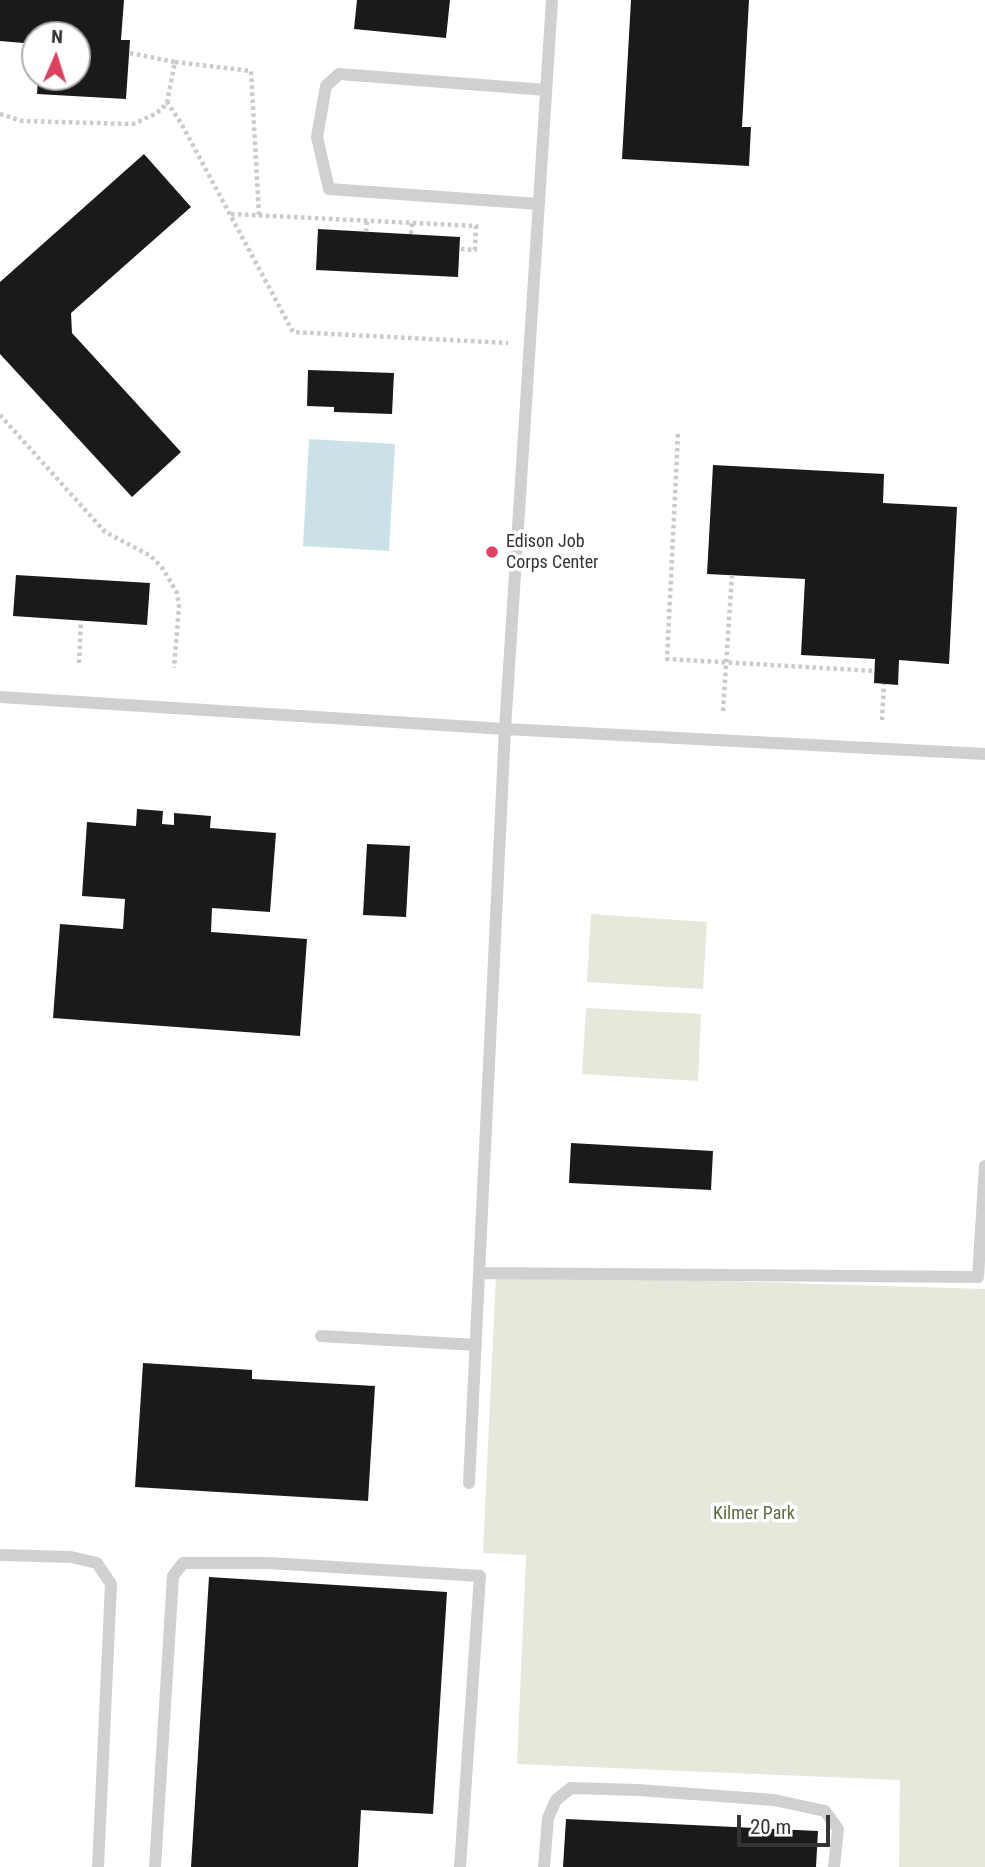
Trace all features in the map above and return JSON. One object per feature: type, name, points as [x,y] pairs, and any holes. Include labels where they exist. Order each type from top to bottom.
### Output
[{"type":"lane","points":[[470,1483],[505,729],[552,0]]},
{"type":"lane","points":[[539,204],[329,189],[317,137],[326,86],[339,74],[546,90]]},
{"type":"lane","points":[[0,697],[505,729],[985,754]]},
{"type":"lane","points":[[479,1273],[978,1277],[985,1166]]},
{"type":"lane","points":[[321,1336],[476,1345]]},
{"type":"lane","points":[[0,1555],[71,1557],[97,1563],[111,1584],[99,1867]]},
{"type":"lane","points":[[155,1867],[173,1576],[183,1563],[269,1563],[480,1576],[460,1867]]},
{"type":"lane","points":[[544,1867],[548,1818],[556,1800],[571,1788],[774,1800],[825,1811],[838,1829],[834,1867]]},
{"type":"path","points":[[130,53],[175,62],[251,71],[259,215]]},
{"type":"path","points":[[0,114],[22,121],[133,124],[153,115],[167,102],[175,62]]},
{"type":"path","points":[[167,102],[181,123],[293,332],[530,344]]},
{"type":"path","points":[[230,214],[476,226],[475,250],[459,249]]},
{"type":"path","points":[[366,232],[367,220]]},
{"type":"path","points":[[411,234],[412,223]]},
{"type":"path","points":[[0,415],[105,532],[150,556],[163,569],[177,593],[179,607],[174,668]]},
{"type":"path","points":[[678,434],[667,659],[874,671]]},
{"type":"path","points":[[723,711],[732,575]]},
{"type":"path","points":[[79,663],[82,621]]},
{"type":"path","points":[[882,720],[884,684]]},
{"type":"green space","points":[[591,914],[707,922],[703,989],[587,982]]},
{"type":"green space","points":[[586,1008],[701,1014],[698,1081],[582,1074]]},
{"type":"green space","name":"Kilmer Park","points":[[496,1274],[985,1289],[985,1867],[899,1867],[900,1780],[517,1764],[526,1555],[483,1553]]},
{"type":"water","points":[[309,439],[395,444],[389,551],[303,546]]},
{"type":"building","points":[[0,0],[124,0],[121,40],[130,40],[126,99],[37,94],[37,91],[91,91],[91,21],[21,21],[21,43],[0,41]]},
{"type":"building","points":[[357,0],[450,0],[446,38],[354,29]]},
{"type":"building","points":[[631,0],[749,0],[742,127],[751,127],[749,166],[622,159]]},
{"type":"building","points":[[144,154],[191,207],[71,313],[72,333],[181,452],[132,497],[0,354],[0,282]]},
{"type":"building","points":[[318,229],[460,237],[458,277],[316,270]]},
{"type":"building","points":[[308,370],[394,373],[392,414],[334,412],[334,407],[307,406]]},
{"type":"building","points":[[713,465],[884,474],[883,503],[957,507],[949,664],[899,660],[898,685],[874,683],[875,659],[801,655],[805,579],[707,574]]},
{"type":"building","points":[[16,575],[150,583],[147,625],[13,616]]},
{"type":"building","points":[[137,809],[163,811],[162,824],[174,825],[174,813],[211,816],[210,828],[276,833],[270,912],[212,908],[211,932],[307,939],[300,1036],[53,1018],[60,924],[123,929],[125,899],[82,896],[87,822],[136,826]]},
{"type":"building","points":[[367,844],[410,846],[406,917],[363,915]]},
{"type":"building","points":[[571,1143],[713,1151],[711,1190],[569,1183]]},
{"type":"building","points":[[143,1363],[252,1370],[252,1379],[375,1386],[368,1501],[135,1487]]},
{"type":"building","points":[[209,1577],[447,1592],[433,1814],[361,1810],[358,1867],[191,1867]]},
{"type":"building","points":[[566,1819],[818,1831],[816,1867],[563,1867]]},
{"type":"place","name":"Edison Job Corps Center","points":[[492,552]]}]
